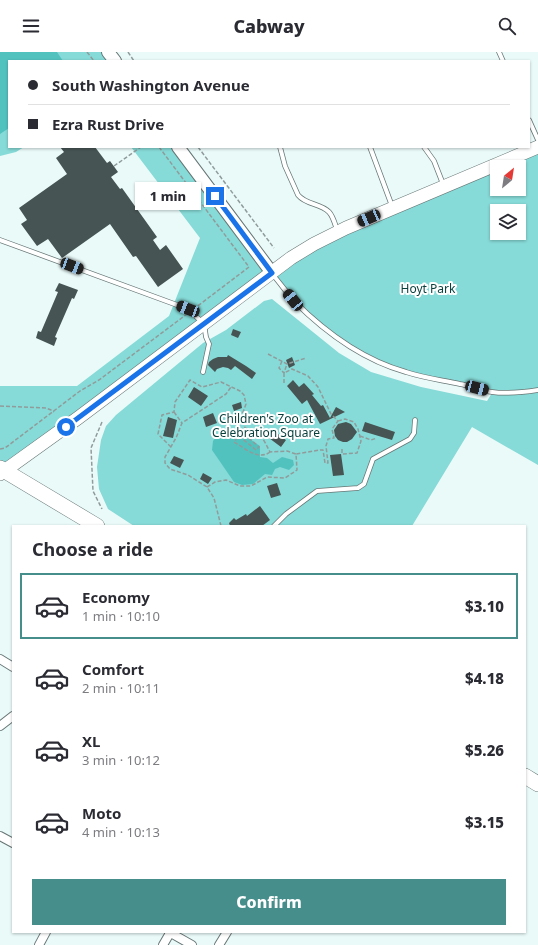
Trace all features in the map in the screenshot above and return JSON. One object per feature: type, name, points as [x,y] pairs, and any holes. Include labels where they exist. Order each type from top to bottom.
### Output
[{"type":"highway","points":[[2,471],[95,525]]},
{"type":"highway","points":[[526,777],[538,784]]},
{"type":"main road","points":[[108,52],[114,60]]},
{"type":"main road","points":[[179,148],[272,273]]},
{"type":"main road","points":[[2,471],[78,418],[291,258],[314,244],[393,208],[538,148]]},
{"type":"street","points":[[0,659],[12,666]]},
{"type":"street","points":[[0,726],[12,717]]},
{"type":"street","points":[[0,836],[12,841]]},
{"type":"street","points":[[39,945],[45,933]]},
{"type":"street","points":[[163,945],[169,933]]},
{"type":"street","points":[[172,933],[192,945]]},
{"type":"street","points":[[219,945],[226,933]]},
{"type":"lane","points":[[530,122],[538,140]]},
{"type":"lane","points":[[280,148],[285,166],[300,198],[329,212],[332,215],[338,232]]},
{"type":"lane","points":[[370,148],[393,208]]},
{"type":"lane","points":[[425,148],[434,161],[444,187]]},
{"type":"lane","points":[[0,240],[188,309],[204,324],[208,344],[202,372]]},
{"type":"lane","points":[[272,273],[293,300],[312,318],[334,336],[357,351],[382,363],[406,372],[492,392],[525,392],[538,390]]},
{"type":"lane","points":[[275,525],[286,514],[317,491],[358,488],[364,484],[373,459],[410,439],[414,433],[415,420]]},
{"type":"path","points":[[87,52],[93,60]]},
{"type":"path","points":[[114,166],[140,148]]},
{"type":"path","points":[[0,449],[5,448],[80,391],[99,380],[249,267],[160,148]]},
{"type":"path","points":[[199,148],[274,248]]},
{"type":"path","points":[[268,354],[288,364],[306,358]]},
{"type":"path","points":[[282,361],[278,368],[284,373]]},
{"type":"path","points":[[284,384],[284,373],[288,364]]},
{"type":"path","points":[[284,373],[292,369],[308,376],[318,387],[331,414],[338,421]]},
{"type":"path","points":[[182,423],[174,412],[175,402],[190,380],[202,387],[221,382],[240,391],[244,395],[246,404],[242,415],[245,428],[234,442],[255,455],[266,455],[270,452],[288,451],[296,454],[323,450],[325,464],[328,463],[326,446],[328,439],[334,438],[332,429],[338,421],[345,419],[354,422],[358,428],[361,441],[357,453],[342,454],[342,447]]},
{"type":"path","points":[[221,525],[214,498],[207,487],[188,475],[170,469],[164,463],[165,457],[182,423],[226,394],[231,387]]},
{"type":"path","points":[[0,406],[46,408],[54,412]]},
{"type":"path","points":[[171,447],[158,434],[162,415],[174,412]]},
{"type":"path","points":[[256,431],[267,418]]},
{"type":"path","points":[[102,422],[91,448],[93,491],[102,509]]},
{"type":"path","points":[[245,428],[256,431],[263,439],[270,452]]},
{"type":"path","points":[[239,436],[256,450],[259,447],[242,432]]},
{"type":"path","points":[[360,436],[371,440],[377,438]]},
{"type":"path","points":[[207,487],[215,482],[226,480],[240,486],[251,486],[267,477],[285,478],[297,470],[296,454]]},
{"type":"green space","points":[[0,52],[108,52],[114,60],[8,60],[8,148],[22,148],[16,152],[0,156]]},
{"type":"green space","points":[[538,147],[538,465],[472,427],[413,525],[132,525],[108,509],[99,489],[97,467],[101,440],[106,426],[116,415],[203,343],[226,330],[264,301],[272,299],[339,353],[371,372],[421,387],[487,401],[492,393],[381,363],[334,336],[293,300],[272,273],[291,258],[490,169],[490,196],[526,196],[526,160],[509,160]]},
{"type":"green space","points":[[132,148],[179,148],[272,273],[0,468],[0,386],[77,386],[169,316],[200,238]]},
{"type":"shaded area","points":[[0,52],[57,52],[62,60],[8,60],[8,129],[0,134]]},
{"type":"shaded area","points":[[225,428],[236,430],[260,446],[260,457],[267,458],[273,463],[282,457],[293,460],[294,465],[289,470],[280,467],[275,469],[272,475],[265,474],[253,484],[242,485],[234,482],[212,450],[213,441]]},
{"type":"building","points":[[61,148],[96,148],[107,163],[110,161],[118,172],[111,177],[120,189],[122,188],[157,237],[153,240],[160,250],[166,245],[183,269],[158,287],[136,256],[133,257],[110,224],[62,258],[48,239],[37,246],[21,224],[27,220],[19,208],[67,174],[56,158],[64,152]]},
{"type":"building","points":[[59,283],[78,290],[74,299],[72,298],[55,337],[57,338],[54,346],[36,338],[38,331],[41,332],[58,292],[55,291]]},
{"type":"building","points":[[233,329],[241,332],[238,338],[231,335]]},
{"type":"building","points":[[228,355],[256,373],[252,379],[235,366],[231,370],[223,367],[217,369],[215,372],[208,365],[213,359],[218,357],[227,357]]},
{"type":"building","points":[[292,357],[295,365],[289,368],[286,360]]},
{"type":"building","points":[[293,380],[299,387],[304,383],[314,394],[312,395],[321,406],[323,405],[330,418],[336,407],[345,412],[320,424],[307,400],[302,404],[287,386]]},
{"type":"building","points":[[194,387],[208,396],[201,406],[188,397]]},
{"type":"building","points":[[241,402],[242,408],[234,411],[232,405]]},
{"type":"building","points":[[213,413],[217,423],[206,427],[203,417]]},
{"type":"building","points":[[168,417],[177,420],[173,438],[163,436]]},
{"type":"building","points":[[346,422],[351,424],[357,432],[352,439],[347,442],[343,442],[338,440],[335,436],[334,430],[338,424]]},
{"type":"building","points":[[365,422],[395,432],[392,440],[362,431]]},
{"type":"building","points":[[274,431],[286,440],[281,447],[269,438]]},
{"type":"building","points":[[341,454],[344,475],[333,476],[330,455]]},
{"type":"building","points":[[174,456],[184,460],[180,468],[170,463]]},
{"type":"building","points":[[203,473],[212,478],[208,484],[200,479]]},
{"type":"building","points":[[277,483],[281,495],[271,498],[267,486]]},
{"type":"building","points":[[260,506],[270,520],[263,525],[230,525],[229,523],[234,518],[236,520],[246,514],[247,516]]},
{"type":"route","points":[[66,427],[272,273],[215,196]]},
{"type":"park label","name":"Hoyt Park","points":[[428,288]]},
{"type":"park label","name":"Children's Zoo at Celebration Square","points":[[266,425]]}]
